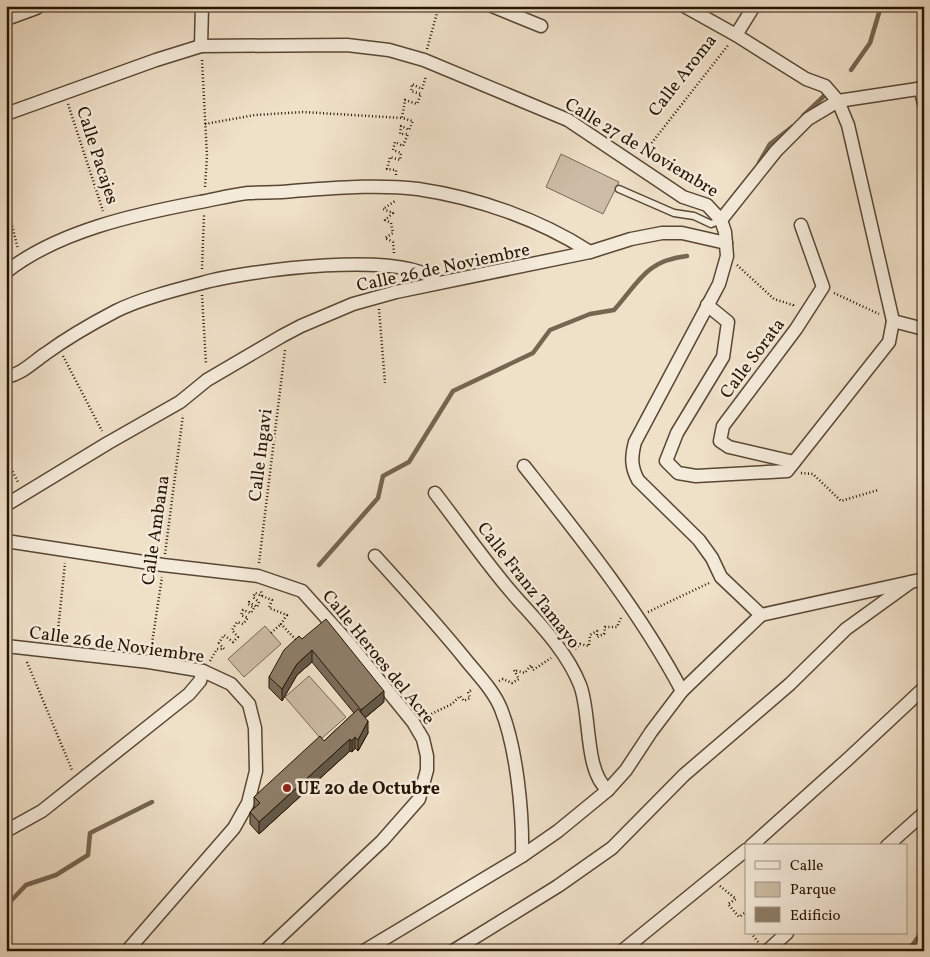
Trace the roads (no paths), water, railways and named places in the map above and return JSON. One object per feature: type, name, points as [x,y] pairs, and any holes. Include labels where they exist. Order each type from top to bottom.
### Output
[{"type":"street","points":[[201,46],[202,6]]},
{"type":"street","points":[[492,6],[541,26]]},
{"type":"street","points":[[684,6],[736,35],[806,79],[824,86],[838,101],[848,126],[894,321],[889,342],[791,467],[696,476],[678,473],[666,461],[677,433],[723,357],[728,322],[707,305]]},
{"type":"street","name":"Calle Aroma","points":[[736,35],[754,6]]},
{"type":"street","points":[[6,17],[34,7]]},
{"type":"street","name":"Calle 27 de Noviembre","points":[[6,114],[156,60],[201,46],[347,45],[389,50],[424,60],[568,120],[683,197],[707,205],[721,220],[727,250],[719,284],[634,442],[632,452],[633,470],[646,488],[699,540],[712,558],[721,577],[761,615]]},
{"type":"street","points":[[721,220],[776,151],[808,119],[838,101],[922,88],[924,103]]},
{"type":"street","points":[[6,272],[21,261],[61,242],[140,213],[247,193],[394,187],[447,195],[508,211],[565,236],[590,252]]},
{"type":"street","name":"Calle Sorata","points":[[791,467],[730,447],[720,441],[723,426],[799,324],[823,287],[801,225]]},
{"type":"street","name":"Calle 26 de Noviembre","points":[[6,505],[180,402],[207,380],[282,336],[326,315],[378,298],[438,283],[590,252],[631,239],[662,233],[682,233],[727,250]]},
{"type":"street","points":[[6,377],[15,375],[28,368],[85,327],[118,310],[202,283],[254,272],[338,266],[395,266],[422,272],[432,276],[438,283]]},
{"type":"street","points":[[894,321],[924,329]]},
{"type":"street","points":[[524,466],[572,526],[639,617],[662,653],[682,691]]},
{"type":"street","name":"Calle Franz Tamayo","points":[[435,493],[505,585],[562,652],[581,686],[594,763],[598,776],[608,790]]},
{"type":"street","name":"Calle Heroes del Acre","points":[[6,541],[163,565],[258,576],[302,591],[348,642],[413,722],[423,739],[427,756],[427,770],[419,799],[408,813],[265,951]]},
{"type":"street","points":[[375,556],[437,624],[488,687],[501,709],[519,794],[523,828],[522,856]]},
{"type":"street","points":[[364,951],[522,856],[558,831],[608,790],[626,770],[651,732],[682,691],[761,615],[917,580]]},
{"type":"street","points":[[454,951],[558,886],[612,848],[684,775],[790,684],[846,629],[917,580]]},
{"type":"street","name":"Calle 26 de Noviembre","points":[[6,646],[149,662],[203,671],[231,684],[249,704],[255,728],[256,771],[248,802],[234,828],[127,951]]},
{"type":"street","points":[[6,831],[42,811],[189,694],[200,681],[203,671]]},
{"type":"street","points":[[753,844],[924,688]]},
{"type":"street","points":[[889,844],[924,813]]},
{"type":"street","points":[[622,951],[745,851]]},
{"type":"street","points":[[767,951],[786,934]]},
{"type":"lane","points":[[619,189],[674,213],[694,216],[711,224],[721,220]]},
{"type":"waterway","points":[[851,70],[870,43],[881,6]]},
{"type":"waterway","points":[[803,116],[824,96]]},
{"type":"waterway","points":[[759,163],[770,144],[792,127]]},
{"type":"waterway","points":[[319,565],[378,498],[383,476],[409,462],[453,391],[533,353],[550,330],[590,314],[614,310],[637,281],[652,268],[662,262],[687,256]]},
{"type":"waterway","points":[[6,906],[26,885],[56,875],[88,855],[90,833],[152,802]]},
{"type":"waterway","points":[[908,951],[924,929]]},
{"type":"place","name":"UE 20 de Octubre","points":[[287,788]]}]
